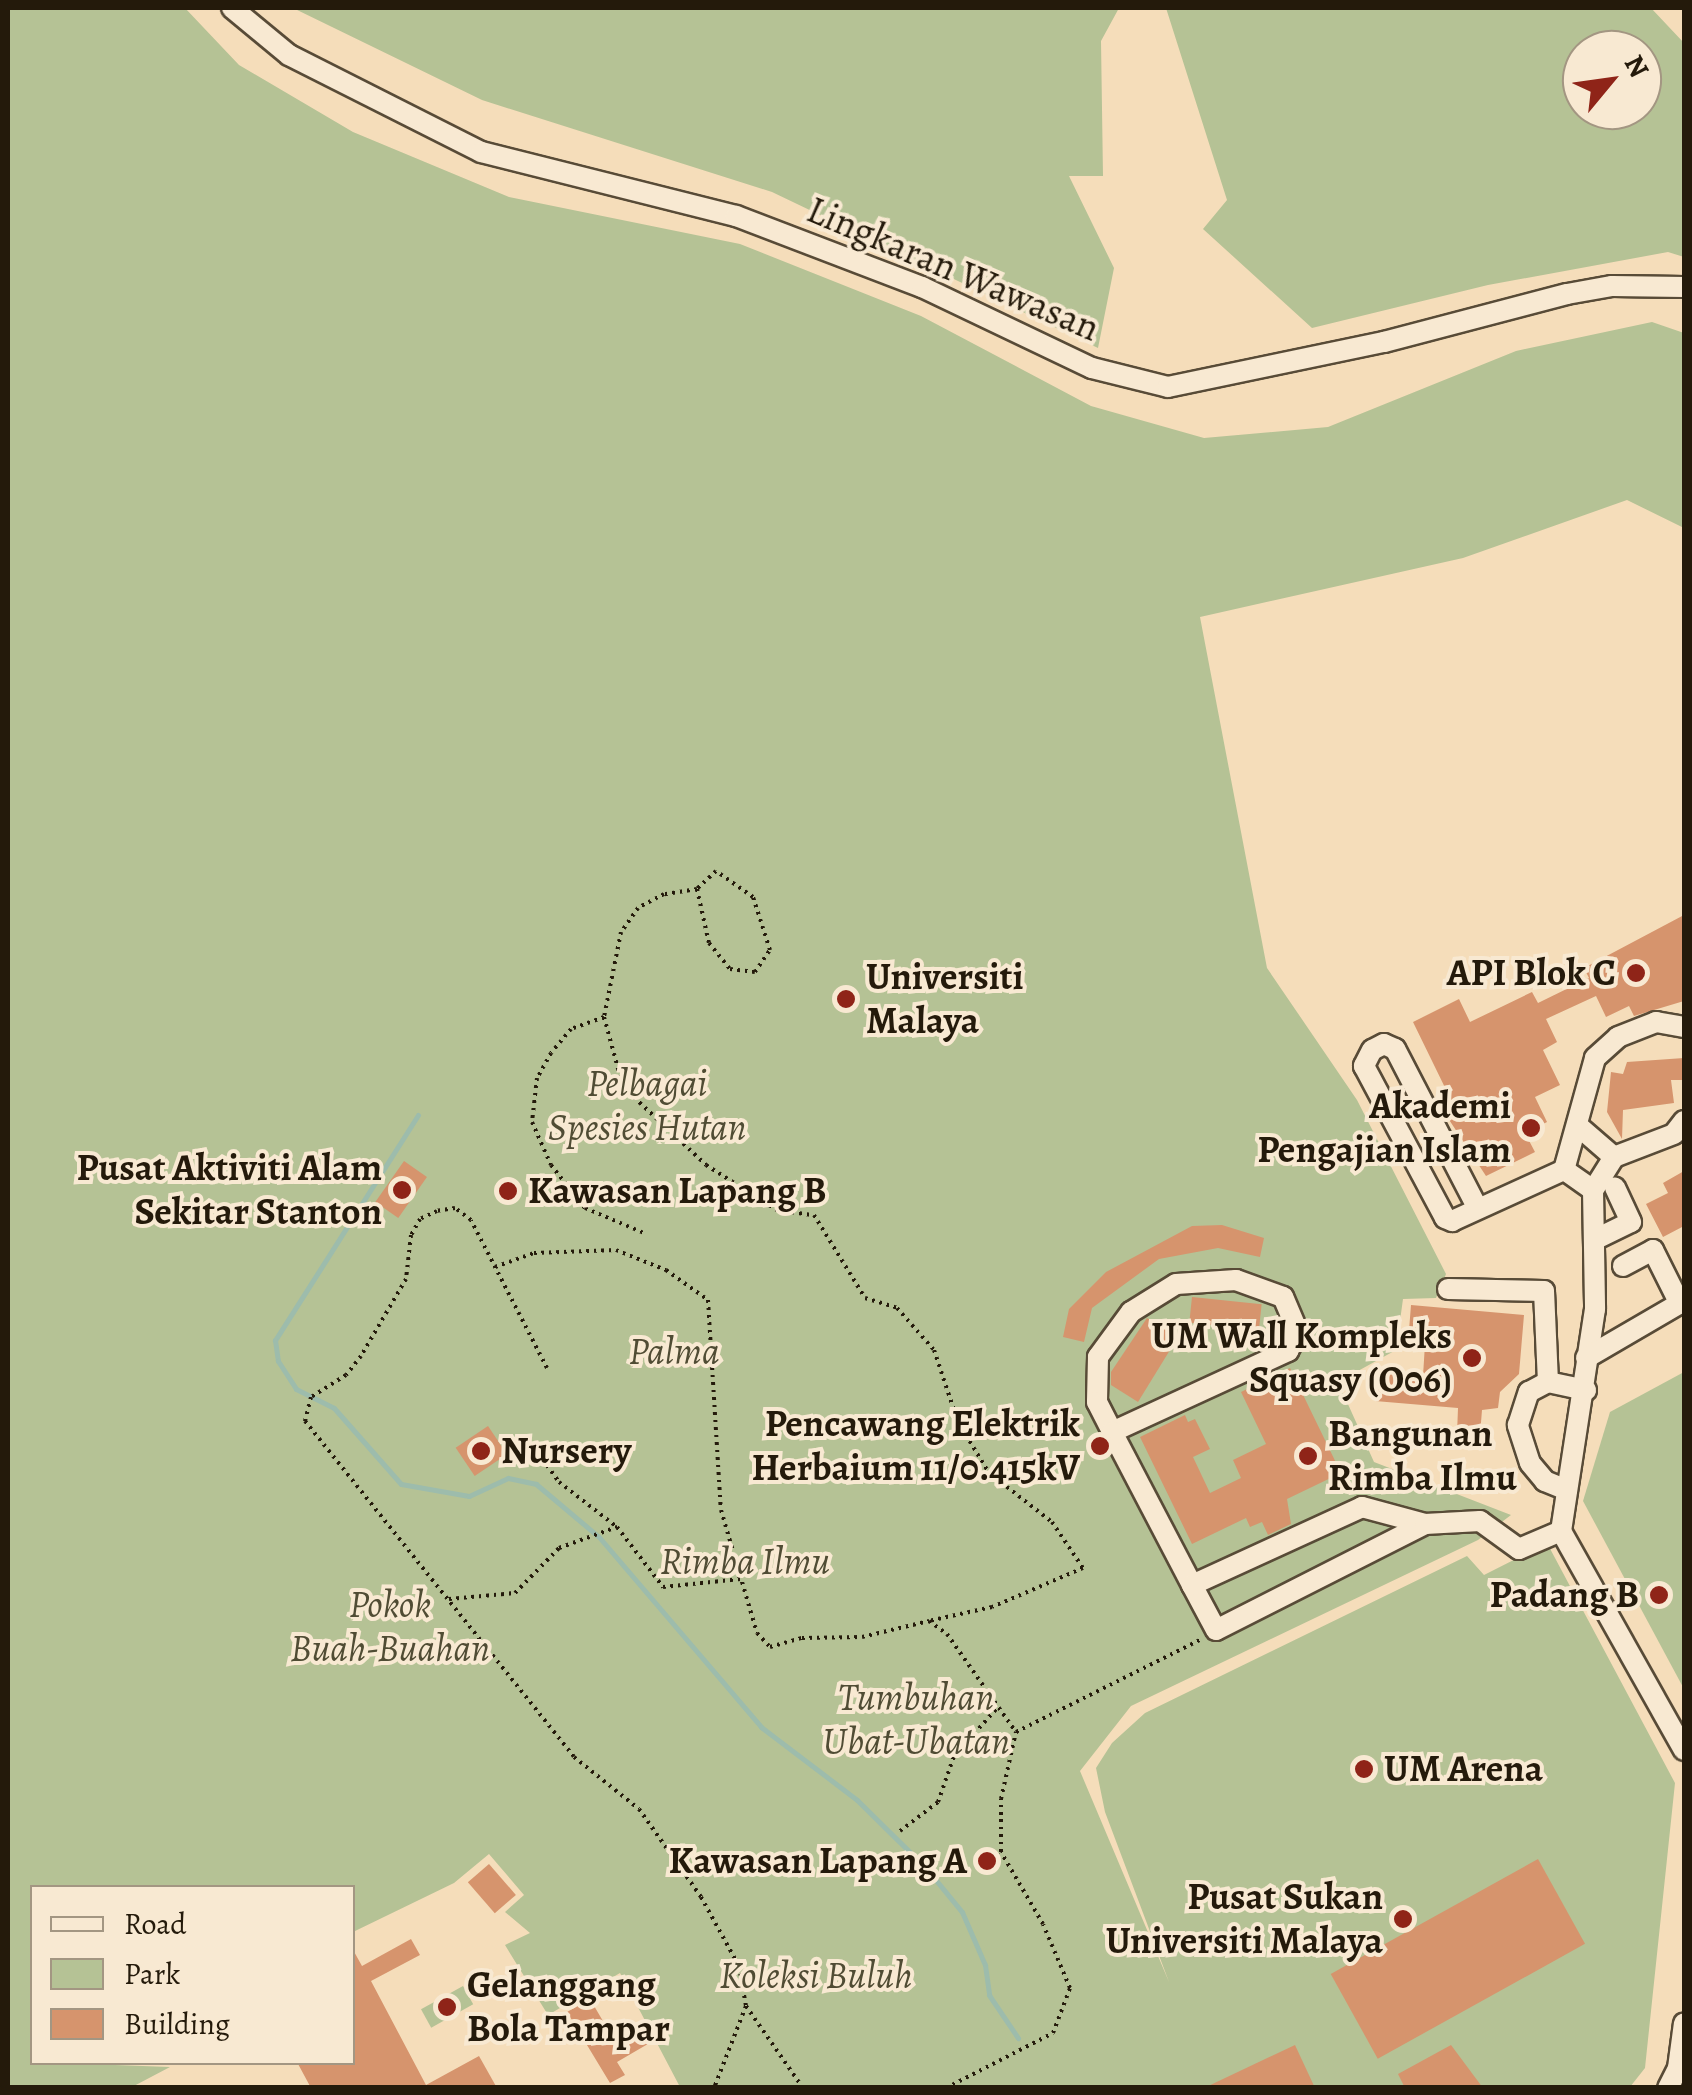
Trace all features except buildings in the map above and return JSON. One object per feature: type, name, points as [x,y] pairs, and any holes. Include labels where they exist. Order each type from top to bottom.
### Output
[{"type":"street","name":"Lingkaran Wawasan","points":[[232,8],[289,55],[481,152],[736,216],[922,287],[1092,368],[1136,380],[1168,386],[1282,366],[1612,286],[1684,287]]},
{"type":"street","points":[[1564,1170],[1595,1058],[1618,1037],[1656,1022],[1684,1026]]},
{"type":"street","points":[[1476,1207],[1395,1049],[1384,1044],[1372,1050],[1364,1066],[1439,1213],[1452,1221],[1564,1170]]},
{"type":"street","points":[[1684,1121],[1674,1134],[1614,1158],[1593,1190],[1594,1309],[1586,1358],[1586,1390],[1561,1531],[1684,1750]]},
{"type":"street","points":[[1577,1125],[1614,1158]]},
{"type":"street","points":[[1564,1170],[1593,1190]]},
{"type":"street","points":[[1594,1240],[1631,1222],[1615,1188]]},
{"type":"street","points":[[1586,1358],[1682,1302],[1653,1250],[1623,1266]]},
{"type":"street","points":[[1112,1432],[1288,1352],[1298,1332],[1284,1297],[1236,1280],[1176,1284],[1131,1312],[1094,1372],[1097,1402],[1112,1432],[1216,1630],[1425,1524]]},
{"type":"street","points":[[1448,1289],[1544,1292],[1548,1382]]},
{"type":"street","points":[[1594,1309],[1617,1331],[1636,1332]]},
{"type":"street","points":[[1566,1490],[1545,1481],[1530,1463],[1518,1425],[1529,1392],[1548,1382],[1586,1390]]},
{"type":"street","points":[[1192,1585],[1362,1508],[1425,1524],[1480,1520],[1519,1549],[1561,1531]]},
{"type":"street","points":[[1668,2088],[1678,2068],[1684,2023]]},
{"type":"path","points":[[495,1268],[534,1253],[616,1250],[666,1270],[708,1300],[713,1453],[757,1633],[770,1648],[802,1638],[851,1639],[992,1607],[1083,1568],[1052,1522],[989,1473],[958,1422],[934,1350],[897,1308],[865,1298],[814,1215],[777,1210],[706,1165],[624,1087],[604,1016],[622,932],[638,908],[664,894],[697,889],[716,870],[753,897],[770,950],[755,972],[730,969],[709,943],[697,889]]},
{"type":"path","points":[[604,1016],[571,1030],[551,1054],[537,1078],[532,1122],[551,1166],[585,1208],[644,1233]]},
{"type":"path","points":[[547,1368],[471,1220],[455,1208],[420,1219],[411,1235],[406,1280],[387,1314],[346,1375],[311,1397],[305,1421],[574,1757],[639,1809],[673,1854],[739,1966],[746,2006],[803,2088]]},
{"type":"path","points":[[534,1447],[559,1482],[617,1528],[663,1587],[742,1579]]},
{"type":"path","points":[[449,1598],[515,1593],[559,1548],[617,1528]]},
{"type":"path","points":[[929,1621],[947,1634],[1016,1732],[1001,1800],[1002,1852],[1043,1924],[1070,1988],[1053,2033],[946,2088]]},
{"type":"path","points":[[1016,1732],[1216,1630]]},
{"type":"path","points":[[900,1830],[938,1802],[954,1756],[998,1706]]},
{"type":"path","points":[[714,2088],[746,2006]]},
{"type":"green space","name":"Universiti Malaya","points":[[8,8],[185,8],[239,65],[353,132],[509,197],[740,244],[921,316],[1091,406],[1204,438],[1328,427],[1516,351],[1652,322],[1684,333],[1684,528],[1627,500],[1463,558],[1200,617],[1267,968],[1357,1100],[1446,1274],[1436,1298],[1403,1299],[1396,1350],[1338,1382],[1374,1462],[1511,1515],[1478,1540],[1131,1706],[1080,1771],[1169,1982],[1105,1812],[1096,1768],[1112,1743],[1145,1713],[1467,1556],[1484,1575],[1547,1543],[1675,1783],[1645,2068],[1630,2087],[680,2087],[620,1973],[548,2015],[505,1945],[530,1933],[505,1912],[524,1895],[489,1854],[454,1883],[355,1931],[355,1885],[30,1885],[30,2065],[170,2067],[132,2087],[8,2088]]},
{"type":"green space","points":[[293,8],[1119,8],[1101,41],[1103,176],[1069,176],[1114,268],[1098,348],[772,192],[482,100]]},
{"type":"green space","points":[[1166,8],[1651,8],[1684,43],[1684,257],[1668,252],[1488,285],[1312,328],[1203,229],[1227,200]]},
{"type":"green space","name":"Padang B","points":[[1684,1372],[1684,1689],[1583,1501],[1610,1412]]},
{"type":"green space","name":"Gelanggang Bola Tampar","points":[[463,1986],[473,2004],[431,2028],[421,2009]]},
{"type":"waterway","points":[[418,1115],[275,1340],[278,1361],[296,1389],[334,1408],[401,1484],[469,1496],[508,1478],[536,1484],[599,1537],[761,1727],[857,1800],[926,1868],[962,1912],[985,1965],[989,1995],[1018,2038]]},
{"type":"place","name":"API Blok C","points":[[1636,973]]},
{"type":"place","name":"Universiti Malaya","points":[[846,999]]},
{"type":"place","name":"Akademi Pengajian Islam","points":[[1531,1128]]},
{"type":"place","name":"Pusat Aktiviti Alam Sekitar Stanton","points":[[402,1190]]},
{"type":"place","name":"Kawasan Lapang B","points":[[508,1191]]},
{"type":"place","name":"UM Wall Kompleks Squasy (O06)","points":[[1472,1358]]},
{"type":"place","name":"Pencawang Elektrik Herbaium 11/0.415kV","points":[[1100,1446]]},
{"type":"place","name":"Nursery","points":[[481,1451]]},
{"type":"place","name":"Bangunan Rimba Ilmu","points":[[1308,1456]]},
{"type":"place","name":"Padang B","points":[[1659,1595]]},
{"type":"place","name":"UM Arena","points":[[1364,1769]]},
{"type":"place","name":"Kawasan Lapang A","points":[[987,1861]]},
{"type":"place","name":"Pusat Sukan Universiti Malaya","points":[[1403,1919]]},
{"type":"place","name":"Gelanggang Bola Tampar","points":[[447,2007]]},
{"type":"park label","name":"Pelbagai Spesies Hutan","points":[[647,1106]]},
{"type":"park label","name":"Palma","points":[[674,1352]]},
{"type":"park label","name":"Rimba Ilmu","points":[[745,1562]]},
{"type":"park label","name":"Pokok Buah-Buahan","points":[[390,1627]]},
{"type":"park label","name":"Tumbuhan Ubat-Ubatan","points":[[916,1720]]},
{"type":"park label","name":"Koleksi Buluh","points":[[816,1976]]}]
